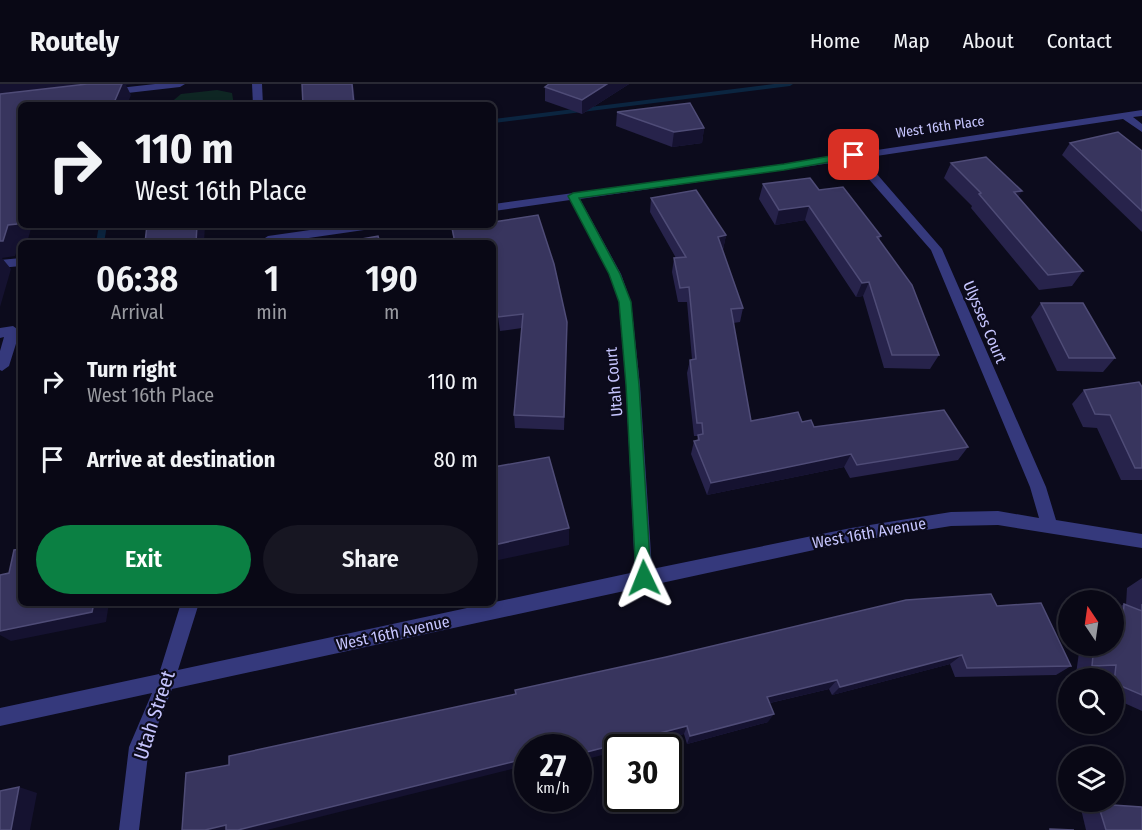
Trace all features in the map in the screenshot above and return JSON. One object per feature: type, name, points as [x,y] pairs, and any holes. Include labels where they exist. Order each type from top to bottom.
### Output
[{"type":"street","points":[[101,93],[180,84]]},
{"type":"street","points":[[257,84],[258,102]]},
{"type":"street","name":"West 16th Place","points":[[496,207],[784,167],[1142,113]]},
{"type":"street","points":[[1125,115],[1142,129]]},
{"type":"street","name":"Ulysses Court","points":[[854,155],[936,249],[1038,487],[1049,525]]},
{"type":"street","name":"Utah Court","points":[[573,196],[615,274],[625,302],[633,385],[644,578]]},
{"type":"street","points":[[280,240],[353,228]]},
{"type":"street","points":[[0,264],[18,262]]},
{"type":"street","points":[[0,333],[13,331],[2,366]]},
{"type":"street","name":"West 16th Avenue","points":[[0,717],[644,578],[851,535],[951,519],[998,518],[1142,541]]},
{"type":"street","name":"Utah Street","points":[[129,830],[139,747],[165,682],[189,606]]},
{"type":"green space","points":[[217,90],[232,93],[234,102],[172,102],[181,94]]},
{"type":"building","points":[[87,84],[122,84],[114,102],[18,102],[18,220],[17,224],[8,225],[3,241],[0,241],[0,94]]},
{"type":"building","points":[[302,84],[352,84],[354,102],[303,102]]},
{"type":"building","points":[[549,84],[607,84],[582,100],[545,87]]},
{"type":"building","points":[[690,103],[704,128],[674,132],[617,112]]},
{"type":"building","points":[[1118,132],[1142,151],[1142,211],[1070,143]]},
{"type":"building","points":[[986,157],[1022,191],[1014,192],[1083,271],[1048,275],[979,194],[981,193],[951,163]]},
{"type":"building","points":[[810,178],[819,190],[843,187],[881,236],[877,237],[912,285],[939,355],[892,355],[869,282],[862,283],[809,206],[779,210],[763,184]]},
{"type":"building","points":[[696,190],[726,235],[718,237],[743,308],[731,309],[751,421],[798,412],[802,422],[811,420],[814,427],[944,410],[968,447],[857,465],[851,454],[711,483],[694,441],[699,440],[698,435],[703,434],[702,423],[697,423],[690,360],[696,359],[689,287],[680,288],[674,258],[686,257],[651,198]]},
{"type":"building","points":[[538,215],[554,264],[567,322],[564,417],[514,415],[523,314],[498,317],[496,240],[454,240],[452,228],[496,228],[496,222]]},
{"type":"building","points":[[147,228],[197,228],[196,240],[145,240]]},
{"type":"building","points":[[378,236],[379,240],[356,240]]},
{"type":"building","points":[[1041,303],[1083,303],[1115,358],[1069,358]]},
{"type":"building","points":[[1139,382],[1142,387],[1142,468],[1135,468],[1110,415],[1095,414],[1084,390]]},
{"type":"building","points":[[549,457],[569,528],[496,545],[496,467]]},
{"type":"building","points":[[18,549],[18,606],[93,606],[92,612],[0,631],[0,575],[9,573],[14,550]]},
{"type":"building","points":[[991,594],[997,606],[1041,603],[1058,639],[1058,656],[1066,656],[1071,666],[967,668],[962,655],[840,687],[837,680],[767,697],[774,714],[690,736],[687,726],[656,734],[604,734],[604,748],[592,751],[592,734],[514,734],[514,761],[238,830],[226,830],[226,825],[205,830],[182,830],[186,773],[229,765],[229,756],[516,694],[515,690],[906,600]]},
{"type":"building","points":[[1124,604],[1142,611],[1142,695],[1124,687],[1124,668],[1116,668],[1116,665],[1092,666],[1093,656],[1124,656]]},
{"type":"building","points":[[19,787],[11,830],[0,830],[0,791]]},
{"type":"building","points":[[1124,806],[1142,807],[1142,830],[1106,830],[1100,812],[1124,812]]},
{"type":"waterway","points":[[496,121],[790,84]]},
{"type":"waterway","points":[[100,240],[102,228]]},
{"type":"route","points":[[644,578],[633,385],[625,302],[615,274],[573,196],[854,155]]}]
